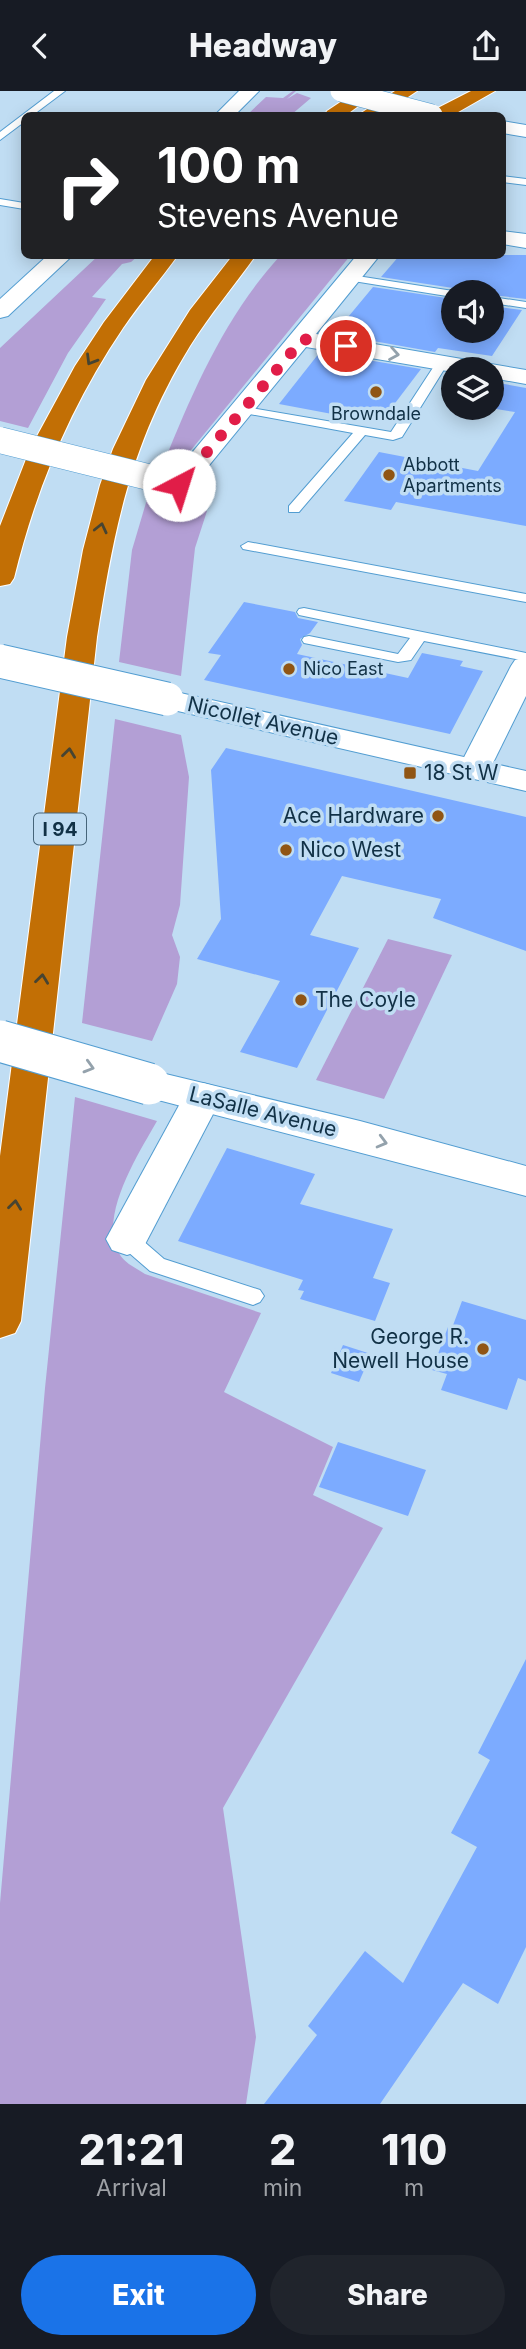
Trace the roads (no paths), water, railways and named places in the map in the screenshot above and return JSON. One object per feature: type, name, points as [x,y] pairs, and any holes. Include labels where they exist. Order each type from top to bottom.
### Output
[{"type":"highway","points":[[338,112],[370,91]]},
{"type":"highway","points":[[373,112],[408,91]]},
{"type":"highway","points":[[412,112],[447,91]]},
{"type":"highway","points":[[445,112],[486,91]]},
{"type":"highway","points":[[0,578],[17,515],[33,473],[91,359],[157,259]]},
{"type":"highway","points":[[129,303],[164,259]]},
{"type":"highway","name":"I 94","points":[[0,1321],[82,637],[97,549],[121,461],[146,403],[206,305],[241,259]]},
{"type":"highway","points":[[176,352],[253,259]]},
{"type":"street","points":[[207,112],[230,91]]},
{"type":"street","points":[[227,112],[250,91]]},
{"type":"street","points":[[332,93],[418,112]]},
{"type":"street","points":[[506,128],[526,131]]},
{"type":"street","points":[[506,238],[526,241]]},
{"type":"street","points":[[0,311],[58,259]]},
{"type":"street","points":[[0,440],[174,484],[244,409],[366,259]]},
{"type":"street","points":[[303,339],[441,363]]},
{"type":"street","points":[[504,373],[526,377]]},
{"type":"street","name":"Nicollet Avenue","points":[[0,661],[526,781]]},
{"type":"street","points":[[474,769],[526,666]]},
{"type":"street","name":"LaSalle Avenue","points":[[0,1041],[149,1084],[526,1181]]},
{"type":"street","points":[[127,1239],[203,1097]]},
{"type":"lane","points":[[33,112],[60,91]]},
{"type":"lane","points":[[0,137],[21,121]]},
{"type":"lane","points":[[506,180],[526,182]]},
{"type":"lane","points":[[0,202],[21,206]]},
{"type":"lane","points":[[351,278],[441,292]]},
{"type":"lane","points":[[504,302],[526,305]]},
{"type":"lane","points":[[244,409],[387,436],[397,434],[441,365]]},
{"type":"lane","points":[[294,509],[361,431]]},
{"type":"lane","points":[[248,546],[526,598]]},
{"type":"lane","points":[[304,612],[526,657]]},
{"type":"lane","points":[[309,640],[403,658],[419,636]]},
{"type":"lane","points":[[127,1239],[157,1265],[253,1296]]},
{"type":"place","name":"Browndale","points":[[376,392]]},
{"type":"place","name":"Abbott Apartments","points":[[389,475]]},
{"type":"place","name":"Nico East","points":[[289,669]]},
{"type":"place","name":"18 St W","points":[[410,773]]},
{"type":"place","name":"Ace Hardware","points":[[438,816]]},
{"type":"place","name":"Nico West","points":[[286,850]]},
{"type":"place","name":"The Coyle","points":[[301,1000]]},
{"type":"place","name":"George R. Newell House","points":[[483,1349]]}]
